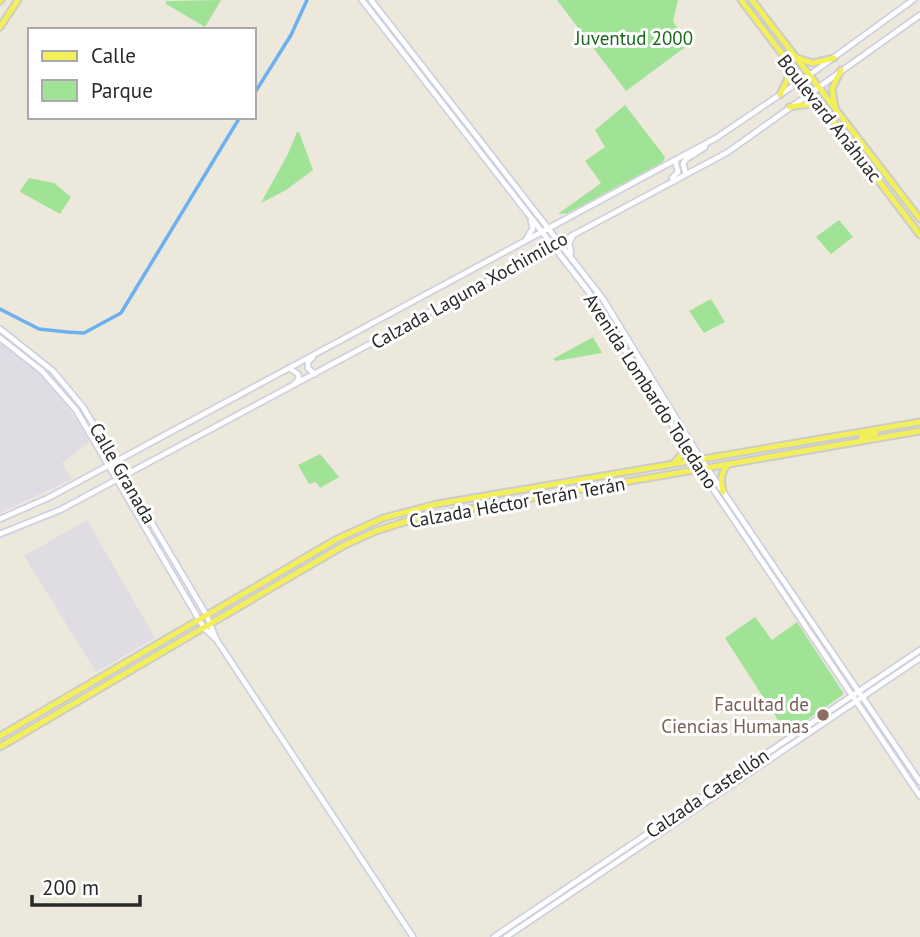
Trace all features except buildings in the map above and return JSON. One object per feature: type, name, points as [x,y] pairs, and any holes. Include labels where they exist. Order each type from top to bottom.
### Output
[{"type":"main road","points":[[11,0],[12,9]]},
{"type":"main road","points":[[0,27],[18,0]]},
{"type":"main road","name":"Avenida Lombardo Toledano","points":[[362,0],[588,291],[681,440],[706,467],[920,782]]},
{"type":"main road","name":"Avenida Lombardo Toledano","points":[[371,0],[603,299],[698,460],[699,468],[920,796]]},
{"type":"main road","name":"Boulevard Anáhuac","points":[[752,0],[920,219]]},
{"type":"main road","name":"Calzada Laguna Xochimilco","points":[[0,519],[41,502],[726,132],[913,0]]},
{"type":"main road","points":[[743,2],[750,4],[767,20]]},
{"type":"main road","name":"Boulevard Anáhuac","points":[[743,2],[920,234]]},
{"type":"main road","name":"Calzada Laguna Xochimilco","points":[[0,534],[49,516],[732,150],[920,15]]},
{"type":"main road","points":[[796,57],[813,63],[834,58]]},
{"type":"main road","points":[[780,95],[789,78],[784,58]]},
{"type":"main road","points":[[836,110],[832,89],[841,70]]},
{"type":"main road","points":[[428,85],[437,93],[444,93]]},
{"type":"main road","points":[[789,107],[810,104],[828,114]]},
{"type":"main road","points":[[448,111],[454,110],[466,121]]},
{"type":"main road","points":[[686,174],[683,167],[686,159],[726,132]]},
{"type":"main road","points":[[852,146],[860,146],[886,174]]},
{"type":"main road","points":[[632,202],[676,176],[678,169],[675,160]]},
{"type":"main road","points":[[897,205],[908,204]]},
{"type":"main road","points":[[524,242],[531,233],[530,216]]},
{"type":"main road","points":[[573,260],[569,244],[575,233]]},
{"type":"main road","points":[[608,324],[618,323]]},
{"type":"main road","name":"Calle Granada","points":[[0,329],[38,357],[62,380],[88,415],[211,624],[216,639]]},
{"type":"main road","name":"Calle Granada","points":[[0,338],[28,358],[66,397],[85,424],[204,628],[216,639],[413,937]]},
{"type":"main road","points":[[315,374],[308,368],[309,362],[316,354]]},
{"type":"main road","points":[[289,368],[298,374],[299,378],[295,384]]},
{"type":"main road","name":"Calzada Héctor Terán Terán","points":[[0,736],[337,539],[383,518],[437,504],[920,422]]},
{"type":"main road","points":[[861,441],[864,436],[905,425]]},
{"type":"main road","name":"Calzada Héctor Terán Terán","points":[[0,747],[343,546],[394,524],[920,431]]},
{"type":"main road","points":[[672,464],[683,453],[681,440]]},
{"type":"main road","points":[[723,492],[720,480],[728,464]]},
{"type":"main road","points":[[772,578],[778,578],[789,590]]},
{"type":"main road","points":[[795,612],[810,627],[814,627]]},
{"type":"main road","points":[[813,638],[818,638],[830,650]]},
{"type":"main road","name":"Calzada Castellón","points":[[494,937],[920,650]]},
{"type":"main road","name":"Calzada Castellón","points":[[506,937],[920,658]]},
{"type":"shaded area","points":[[2,343],[33,367],[58,393],[91,441],[62,463],[72,479],[0,513],[0,345]]},
{"type":"shaded area","points":[[87,520],[155,638],[96,672],[24,556]]},
{"type":"green space","points":[[221,0],[205,27],[166,4],[166,1]]},
{"type":"green space","name":"Juventud 2000","points":[[557,0],[678,0],[673,21],[688,45],[626,91]]},
{"type":"green space","points":[[625,105],[665,157],[663,162],[568,213],[558,214],[601,183],[585,161],[605,147],[595,130]]},
{"type":"green space","points":[[297,132],[313,170],[286,190],[261,203],[288,154]]},
{"type":"green space","points":[[29,178],[54,183],[71,197],[60,214],[20,191]]},
{"type":"green space","points":[[839,220],[853,237],[831,254],[816,237]]},
{"type":"green space","points":[[711,299],[725,322],[704,333],[689,311]]},
{"type":"green space","points":[[593,337],[602,353],[556,361],[553,359]]},
{"type":"green space","points":[[320,454],[339,477],[320,488],[316,482],[309,484],[298,465]]},
{"type":"green space","points":[[755,617],[772,640],[797,622],[844,694],[787,734],[725,638]]},
{"type":"waterway","points":[[256,91],[291,35],[307,0]]},
{"type":"waterway","points":[[0,309],[39,329],[84,333],[121,313],[239,119]]},
{"type":"place","name":"Facultad de Ciencias Humanas","points":[[823,715]]}]
